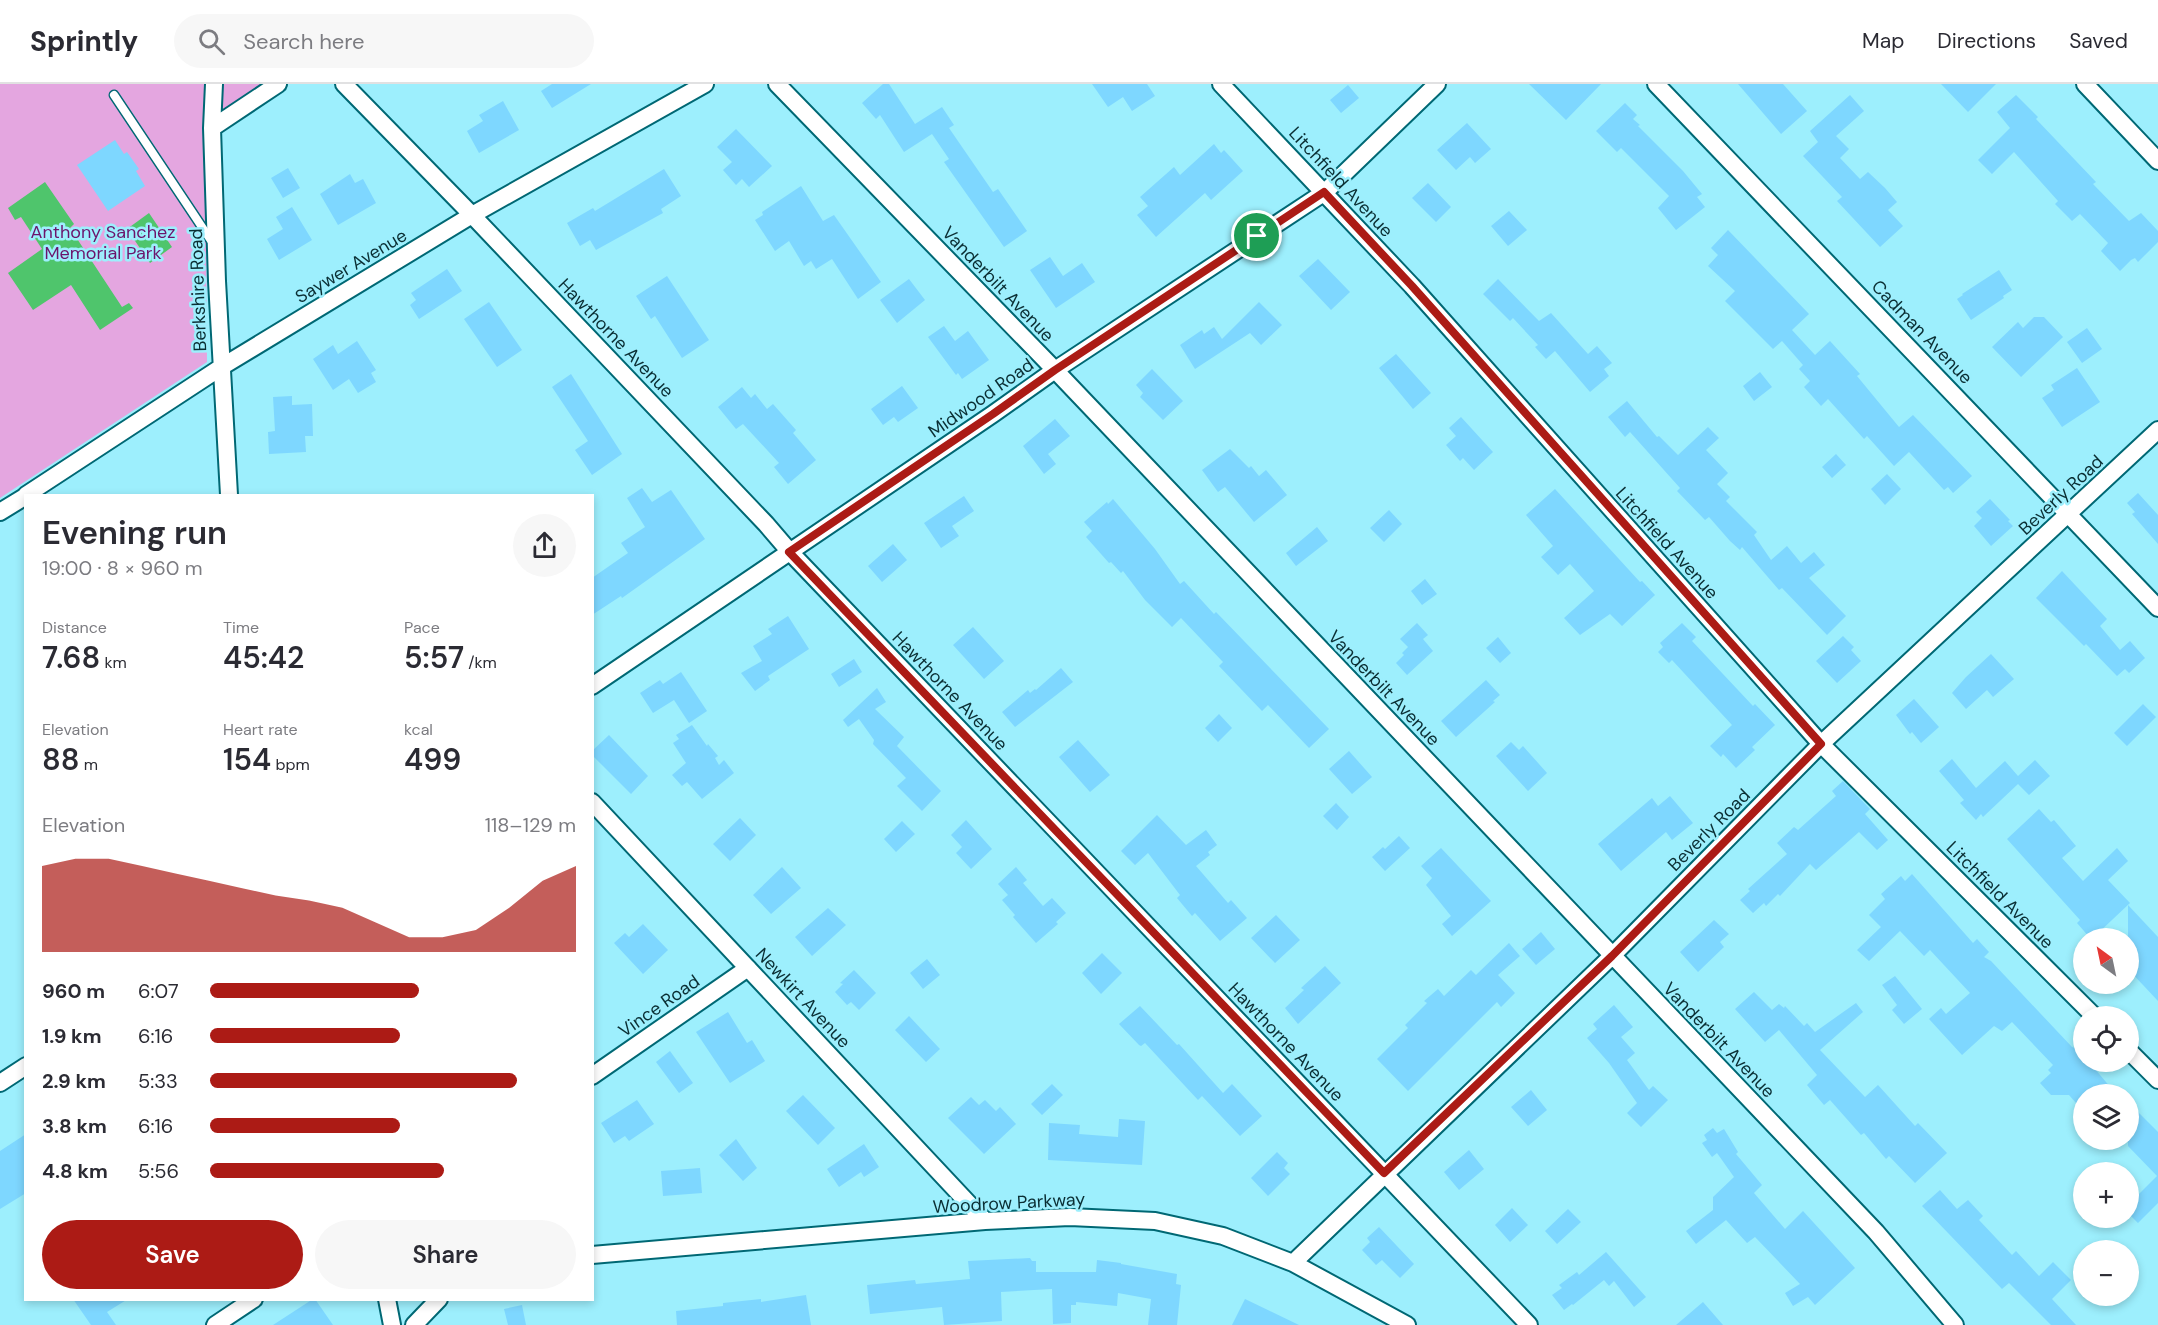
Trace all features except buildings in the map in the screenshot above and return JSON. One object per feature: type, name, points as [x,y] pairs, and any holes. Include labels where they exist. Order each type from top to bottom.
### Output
[{"type":"street","name":"Berkshire Road","points":[[214,84],[212,128],[220,368],[229,494]]},
{"type":"street","points":[[212,128],[278,84]]},
{"type":"street","name":"Hawthorne Avenue","points":[[344,84],[472,215],[766,524],[789,552],[1529,1325]]},
{"type":"street","name":"Saywer Avenue","points":[[28,494],[220,368],[472,215],[705,84]]},
{"type":"street","name":"Vanderbilt Avenue","points":[[777,84],[1055,370],[1876,1232],[1955,1325]]},
{"type":"street","name":"Litchfield Avenue","points":[[1221,84],[1419,295],[1821,744],[2084,1006]]},
{"type":"street","name":"Midwood Road","points":[[594,685],[1055,370],[1324,192],[1437,84]]},
{"type":"street","name":"Cadman Avenue","points":[[1656,84],[2158,608]]},
{"type":"street","points":[[2085,84],[2158,161]]},
{"type":"street","name":"Beverly Road","points":[[1293,1263],[1612,956],[1821,744],[2158,430]]},
{"type":"street","name":"Saywer Avenue","points":[[0,512],[24,496]]},
{"type":"street","name":"Newkirt Avenue","points":[[594,804],[985,1221]]},
{"type":"street","name":"Vince Road","points":[[594,1075],[748,968]]},
{"type":"street","points":[[2139,1061],[2158,1080]]},
{"type":"street","points":[[0,1083],[24,1067]]},
{"type":"street","name":"Woodrow Parkway","points":[[594,1255],[985,1221],[1070,1217],[1155,1221],[1223,1236],[1293,1263],[1407,1325]]},
{"type":"street","points":[[215,1325],[251,1301]]},
{"type":"street","points":[[387,1301],[392,1325]]},
{"type":"street","points":[[414,1325],[437,1301]]},
{"type":"lane","points":[[114,95],[216,247]]},
{"type":"green space","name":"Anthony Sanchez Memorial Park","points":[[0,84],[264,84],[205,123],[207,362],[0,498]]},
{"type":"shaded area","points":[[45,182],[74,224],[70,228],[122,307],[129,303],[133,308],[100,330],[71,285],[33,310],[8,273],[42,249],[21,217],[15,220],[8,208]]},
{"type":"shaded area","points":[[149,213],[172,247],[150,263],[127,229]]},
{"type":"route","points":[[1324,192],[1412,286],[1821,744],[1612,956],[1384,1173],[789,552],[1055,370],[1257,236],[1324,192]]}]
